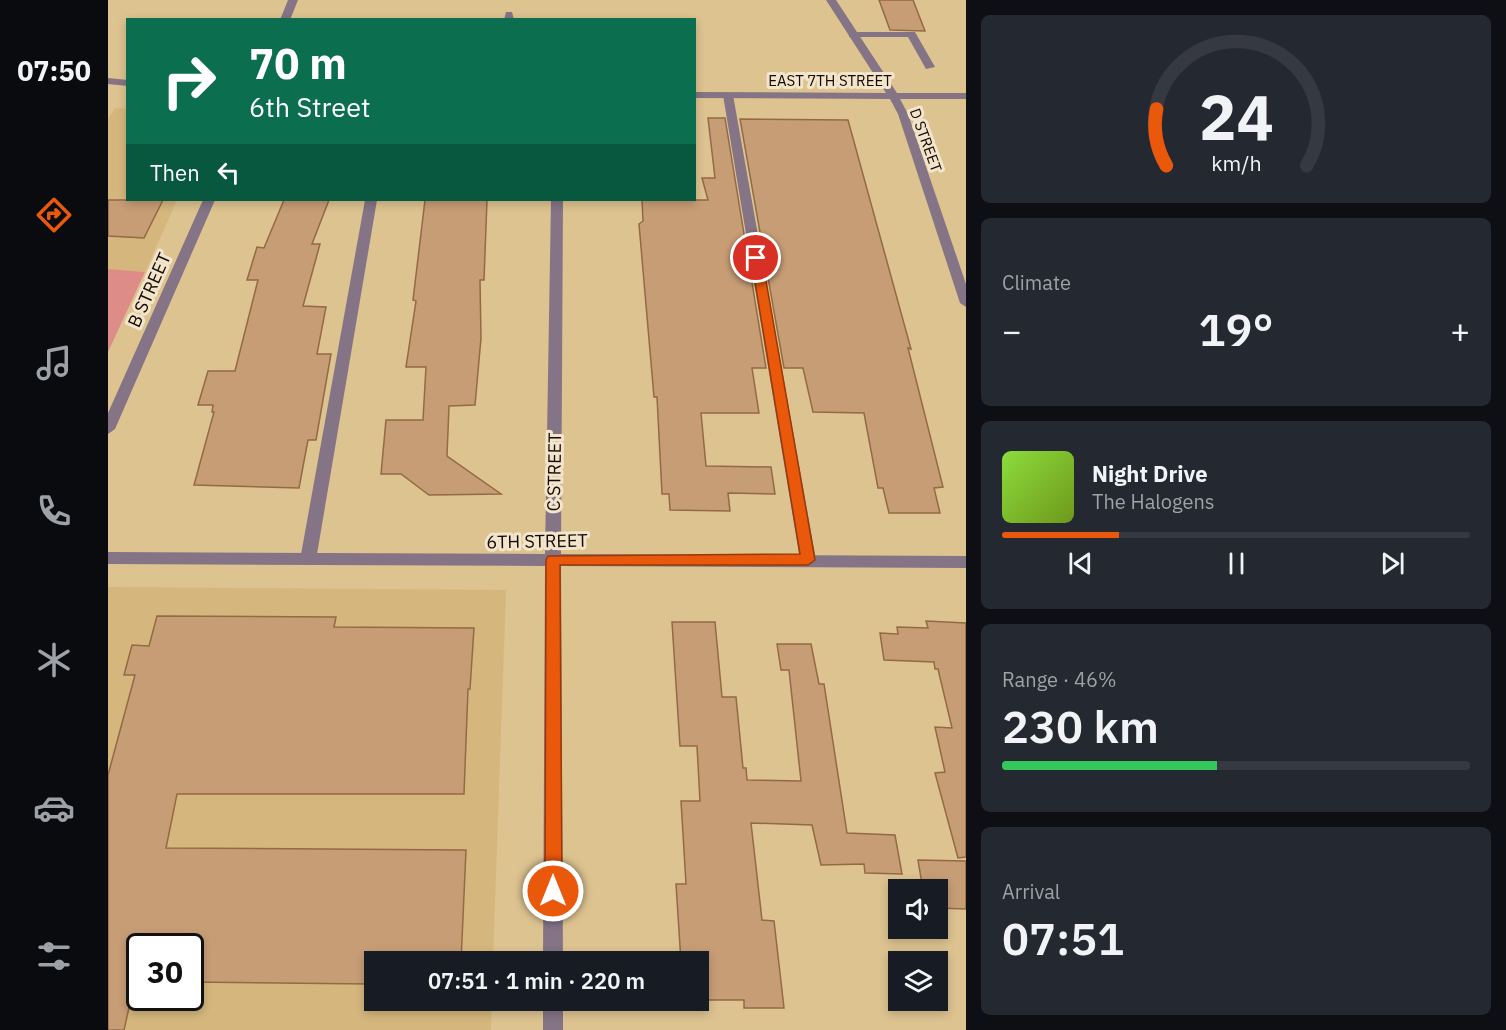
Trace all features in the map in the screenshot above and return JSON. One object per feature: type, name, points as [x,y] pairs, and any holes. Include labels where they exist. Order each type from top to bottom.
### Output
[{"type":"street","points":[[286,18],[293,0]]},
{"type":"street","name":"D STREET","points":[[831,0],[882,75],[903,114],[966,303]]},
{"type":"street","points":[[853,35],[911,34],[930,67]]},
{"type":"street","points":[[108,81],[126,83]]},
{"type":"street","name":"EAST 7TH STREET","points":[[696,95],[966,96]]},
{"type":"street","points":[[728,95],[808,560]]},
{"type":"street","name":"B STREET","points":[[108,429],[209,201]]},
{"type":"street","points":[[309,560],[371,201]]},
{"type":"street","name":"C STREET","points":[[553,951],[553,560],[557,201]]},
{"type":"street","name":"6TH STREET","points":[[108,558],[966,562]]},
{"type":"street","points":[[553,1011],[554,1030]]},
{"type":"shaded area","points":[[115,108],[126,109],[126,201],[177,201],[145,272],[108,269],[108,119]]},
{"type":"shaded area","points":[[108,269],[145,272],[108,352]]},
{"type":"shaded area","points":[[108,587],[506,590],[493,951],[364,951],[364,1011],[492,1011],[491,1030],[108,1030]]},
{"type":"building","points":[[879,0],[913,0],[925,31],[890,30]]},
{"type":"building","points":[[708,118],[725,118],[766,368],[752,368],[759,413],[701,413],[706,466],[771,467],[775,494],[728,493],[730,511],[670,510],[669,494],[662,494],[657,397],[654,397],[639,224],[643,221],[642,201],[708,200],[702,178],[715,178]]},
{"type":"building","points":[[740,119],[848,120],[911,349],[908,348],[943,487],[934,488],[940,513],[889,513],[883,488],[878,488],[864,413],[813,412],[803,368],[784,368]]},
{"type":"building","points":[[108,200],[162,201],[144,238],[108,236]]},
{"type":"building","points":[[284,201],[329,201],[312,244],[320,244],[303,306],[326,307],[317,354],[331,354],[316,440],[308,440],[299,488],[194,485],[214,412],[212,412],[213,405],[198,405],[208,371],[235,371],[258,280],[247,280],[257,247],[264,248]]},
{"type":"building","points":[[425,201],[487,201],[484,280],[480,280],[481,338],[475,405],[449,406],[447,456],[501,494],[429,495],[401,474],[381,474],[386,420],[423,420],[426,367],[406,367],[416,301],[413,300]]},
{"type":"building","points":[[157,616],[336,617],[334,627],[474,628],[470,689],[468,689],[464,794],[177,794],[166,848],[466,850],[461,951],[364,951],[364,984],[204,982],[204,933],[126,933],[126,1011],[128,1011],[124,1030],[108,1030],[108,775],[135,675],[124,675],[132,645],[149,646]]},
{"type":"building","points":[[926,621],[966,623],[966,857],[958,858],[935,773],[945,772],[935,727],[952,728],[938,669],[935,669],[934,662],[884,660],[880,633],[898,634],[897,627],[928,628]]},
{"type":"building","points":[[672,622],[715,622],[722,697],[736,697],[743,768],[746,768],[747,780],[801,781],[789,670],[781,670],[777,644],[811,644],[819,684],[824,684],[847,833],[895,835],[902,874],[865,873],[864,864],[821,865],[812,825],[751,823],[762,920],[774,921],[784,1008],[744,1008],[744,1000],[709,1000],[709,951],[680,951],[676,884],[686,884],[681,801],[700,801],[697,746],[680,746]]},
{"type":"building","points":[[918,860],[966,861],[966,909],[948,908],[948,879],[921,879]]},
{"type":"route","points":[[553,891],[553,560],[808,560],[756,258]]}]
